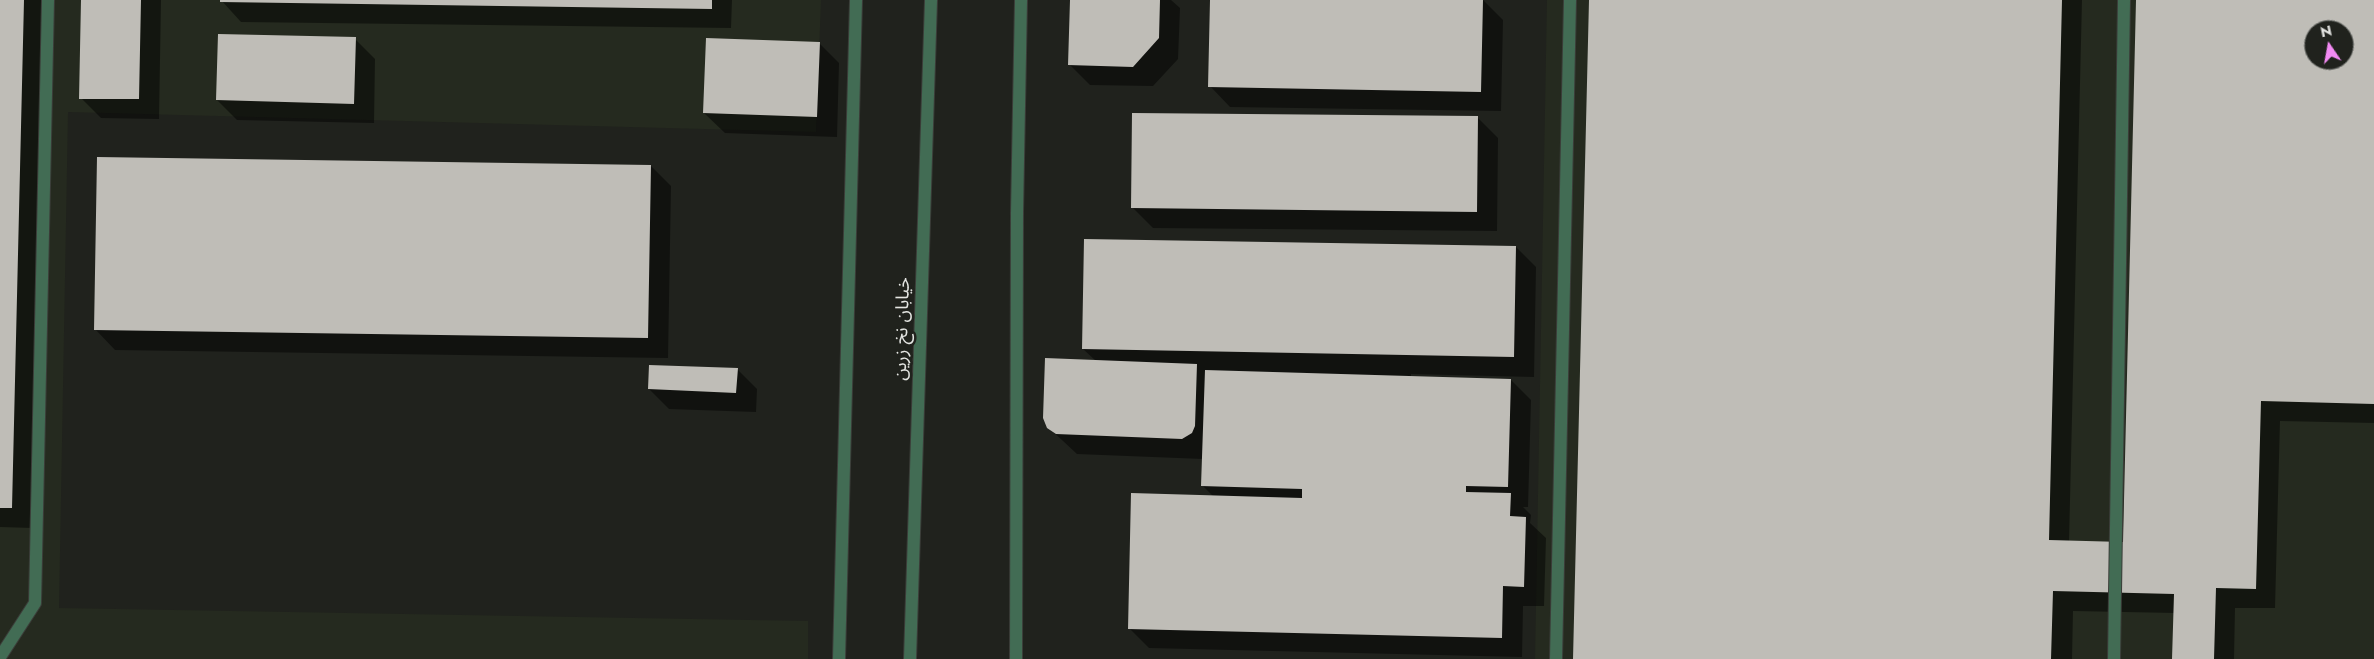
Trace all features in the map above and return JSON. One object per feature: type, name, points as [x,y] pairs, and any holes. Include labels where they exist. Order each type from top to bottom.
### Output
[{"type":"street","points":[[0,657],[35,603],[48,0]]},
{"type":"street","points":[[839,659],[856,0]]},
{"type":"street","name":"خیابان نخ زرین","points":[[910,659],[931,0]]},
{"type":"street","points":[[1016,659],[1017,213],[1021,0]]},
{"type":"street","points":[[1556,659],[1570,0]]},
{"type":"street","points":[[2114,659],[2124,0]]},
{"type":"shaded area","points":[[0,0],[821,0],[816,132],[68,112],[59,608],[808,621],[808,659],[0,659]]},
{"type":"shaded area","points":[[1547,0],[2374,0],[2374,659],[1535,659]]},
{"type":"building","points":[[0,0],[24,0],[12,508],[0,508]]},
{"type":"building","points":[[81,0],[141,0],[139,99],[79,99]]},
{"type":"building","points":[[220,0],[712,0],[712,9],[220,2]]},
{"type":"building","points":[[1070,0],[1160,0],[1159,38],[1133,67],[1068,65]]},
{"type":"building","points":[[1210,0],[1483,0],[1481,92],[1208,87]]},
{"type":"building","points":[[1589,0],[2062,0],[2049,540],[2123,542],[2136,0],[2374,0],[2374,404],[2261,401],[2256,589],[2216,588],[2214,659],[2172,659],[2174,594],[2053,591],[2051,659],[1573,659]]},
{"type":"building","points":[[218,34],[356,37],[354,104],[216,100]]},
{"type":"building","points":[[706,38],[820,42],[817,117],[703,113]]},
{"type":"building","points":[[1132,113],[1478,116],[1477,212],[1131,208]]},
{"type":"building","points":[[97,157],[651,165],[648,338],[94,330]]},
{"type":"building","points":[[1084,239],[1516,246],[1514,357],[1082,349]]},
{"type":"building","points":[[1045,358],[1197,364],[1195,426],[1192,433],[1182,439],[1056,434],[1047,428],[1043,418]]},
{"type":"building","points":[[649,365],[738,368],[736,393],[648,389]]},
{"type":"building","points":[[1205,370],[1511,379],[1508,487],[1466,486],[1466,492],[1511,493],[1510,516],[1526,517],[1524,587],[1503,586],[1502,638],[1128,629],[1131,493],[1302,498],[1302,489],[1201,486]]}]
